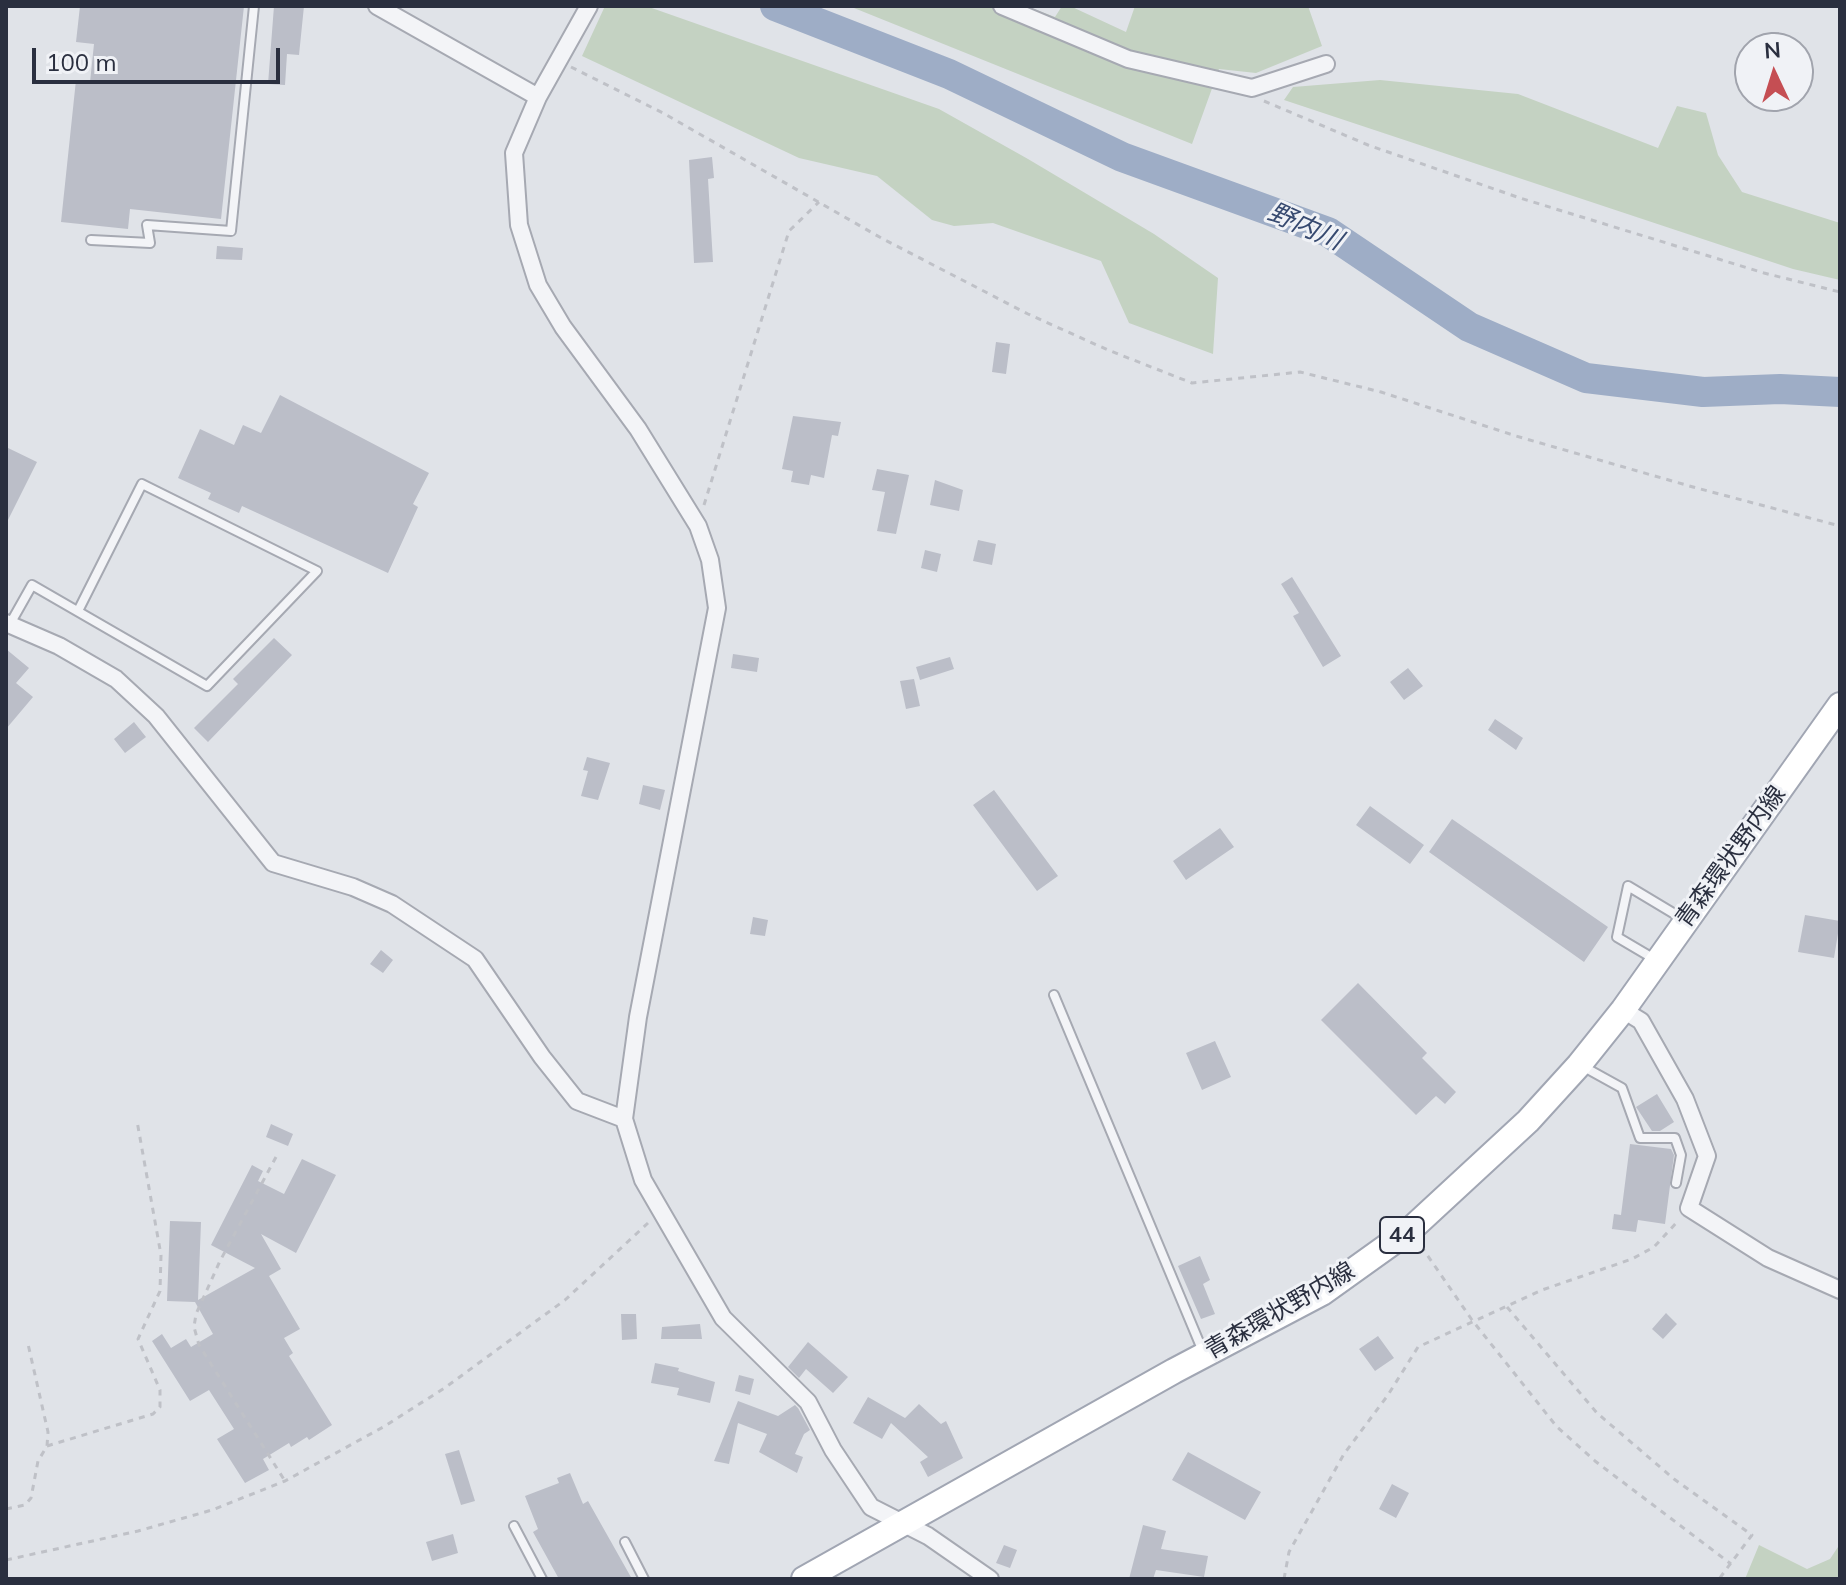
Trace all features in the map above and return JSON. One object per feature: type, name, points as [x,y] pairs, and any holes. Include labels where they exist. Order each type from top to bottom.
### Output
[{"type":"main road","name":"青森環状野内線","points":[[804,1579],[1204,1355],[1322,1293],[1410,1230],[1528,1121],[1579,1065],[1623,1010],[1840,705]]},
{"type":"street","points":[[377,6],[538,97]]},
{"type":"street","points":[[589,6],[538,97],[514,153],[519,225],[525,252],[538,285],[563,327],[638,429],[698,526],[710,560],[717,608],[638,1017],[624,1119],[643,1180],[723,1318],[808,1402],[833,1450],[871,1507],[903,1526],[928,1536],[990,1579]]},
{"type":"street","points":[[1002,6],[1128,59],[1252,88],[1326,64]]},
{"type":"street","points":[[8,624],[59,646],[116,679],[156,716],[273,863],[353,887],[392,904],[475,959],[542,1057],[577,1101],[624,1119]]},
{"type":"street","points":[[1623,1010],[1641,1021],[1685,1099],[1707,1156],[1689,1208],[1768,1258],[1840,1290]]},
{"type":"lane","points":[[91,240],[150,243],[147,225],[231,231],[254,6]]},
{"type":"lane","points":[[8,624],[32,585],[79,609],[207,686],[317,571],[142,484],[79,609]]},
{"type":"lane","points":[[1657,960],[1617,937],[1628,886],[1685,920]]},
{"type":"lane","points":[[1054,995],[1204,1355]]},
{"type":"lane","points":[[1579,1065],[1622,1088],[1640,1138],[1675,1138],[1681,1155],[1676,1183]]},
{"type":"lane","points":[[514,1526],[542,1579]]},
{"type":"lane","points":[[625,1542],[644,1579]]},
{"type":"path","points":[[561,56],[819,202],[1028,314],[1192,383],[1300,372],[1381,392],[1516,436],[1840,526]]},
{"type":"path","points":[[1252,88],[1265,102],[1368,145],[1520,198],[1840,292]]},
{"type":"path","points":[[698,526],[789,231],[819,202]]},
{"type":"path","points":[[47,1446],[153,1414],[160,1407],[160,1390],[138,1339],[160,1291],[161,1255],[137,1121]]},
{"type":"path","points":[[276,1157],[220,1261],[196,1314],[194,1327],[199,1345],[285,1481]]},
{"type":"path","points":[[1284,1579],[1289,1552],[1344,1454],[1388,1395],[1418,1347],[1506,1305],[1632,1259],[1654,1247],[1689,1208]]},
{"type":"path","points":[[6,1560],[55,1552],[153,1527],[212,1510],[285,1481],[385,1426],[446,1387],[565,1300],[660,1212]]},
{"type":"path","points":[[1410,1230],[1472,1320],[1557,1427],[1595,1461],[1731,1564]]},
{"type":"path","points":[[1506,1305],[1597,1413],[1674,1479],[1752,1535],[1719,1579]]},
{"type":"path","points":[[6,1509],[25,1505],[31,1498],[38,1461],[47,1446],[48,1432],[28,1344]]},
{"type":"green space","points":[[605,6],[646,6],[939,109],[1028,159],[1154,234],[1218,278],[1213,354],[1129,323],[1101,261],[993,223],[954,226],[932,220],[877,176],[799,158],[582,56]]},
{"type":"green space","points":[[849,6],[1026,6],[1055,17],[1062,6],[1070,6],[1126,32],[1135,6],[1308,6],[1322,46],[1256,73],[1219,69],[1192,144]]},
{"type":"green space","points":[[1380,80],[1518,94],[1658,148],[1677,106],[1706,113],[1718,155],[1742,192],[1840,223],[1840,280],[1793,269],[1284,100],[1293,87]]},
{"type":"green space","points":[[1840,1544],[1840,1579],[1745,1579],[1759,1545],[1807,1569],[1830,1559]]},
{"type":"building","points":[[80,6],[244,6],[221,219],[130,209],[128,229],[61,222],[76,80],[90,82],[94,44],[76,42]]},
{"type":"building","points":[[274,6],[304,6],[299,55],[287,54],[285,85],[268,84]]},
{"type":"building","points":[[712,157],[714,178],[708,179],[713,262],[694,263],[689,160]]},
{"type":"building","points":[[217,246],[243,248],[242,260],[216,259]]},
{"type":"building","points":[[996,342],[1010,344],[1006,374],[992,372]]},
{"type":"building","points":[[280,395],[429,473],[413,504],[418,507],[388,573],[242,506],[239,513],[208,499],[211,493],[178,478],[200,429],[234,445],[243,425],[261,433]]},
{"type":"building","points":[[793,416],[841,422],[838,436],[832,435],[824,478],[811,475],[809,485],[791,482],[793,471],[782,469]]},
{"type":"building","points":[[6,447],[37,462],[6,524]]},
{"type":"building","points":[[877,469],[909,475],[896,534],[877,531],[885,492],[872,490]]},
{"type":"building","points":[[935,480],[963,490],[959,511],[930,505]]},
{"type":"building","points":[[978,540],[996,544],[992,565],[973,561]]},
{"type":"building","points":[[925,550],[941,554],[937,572],[921,568]]},
{"type":"building","points":[[1292,577],[1341,656],[1323,667],[1293,616],[1299,613],[1281,584]]},
{"type":"building","points":[[274,638],[292,655],[208,742],[194,728],[238,684],[233,679]]},
{"type":"building","points":[[6,649],[29,668],[16,683],[33,697],[6,729]]},
{"type":"building","points":[[733,654],[759,658],[757,672],[731,668]]},
{"type":"building","points":[[950,657],[954,669],[920,680],[916,667]]},
{"type":"building","points":[[1408,668],[1423,686],[1404,700],[1390,682]]},
{"type":"building","points":[[914,679],[920,706],[906,709],[900,681]]},
{"type":"building","points":[[1495,719],[1523,738],[1516,750],[1488,730]]},
{"type":"building","points":[[134,722],[146,737],[125,753],[114,739]]},
{"type":"building","points":[[587,757],[610,763],[598,800],[581,796],[588,771],[583,770]]},
{"type":"building","points":[[643,785],[665,790],[660,810],[639,804]]},
{"type":"building","points":[[994,790],[1058,876],[1037,891],[973,805]]},
{"type":"building","points":[[1370,806],[1424,845],[1410,864],[1356,825]]},
{"type":"building","points":[[1452,819],[1608,927],[1584,962],[1429,852]]},
{"type":"building","points":[[1220,828],[1234,847],[1186,880],[1173,861]]},
{"type":"building","points":[[1805,915],[1840,921],[1834,958],[1798,952]]},
{"type":"building","points":[[753,917],[768,920],[765,936],[750,934]]},
{"type":"building","points":[[381,950],[393,960],[383,973],[370,964]]},
{"type":"building","points":[[1358,983],[1427,1053],[1422,1058],[1456,1092],[1445,1104],[1436,1096],[1416,1115],[1321,1020]]},
{"type":"building","points":[[1215,1041],[1231,1077],[1202,1090],[1186,1053]]},
{"type":"building","points":[[1657,1094],[1674,1122],[1660,1131],[1652,1131],[1636,1107]]},
{"type":"building","points":[[271,1124],[293,1134],[288,1146],[266,1137]]},
{"type":"building","points":[[1630,1144],[1671,1149],[1674,1155],[1665,1224],[1638,1220],[1636,1232],[1612,1229],[1614,1214],[1621,1215]]},
{"type":"building","points":[[302,1159],[336,1175],[296,1253],[261,1234],[281,1269],[269,1276],[300,1329],[284,1338],[293,1353],[289,1356],[332,1425],[309,1440],[307,1437],[291,1447],[289,1443],[263,1459],[269,1470],[245,1483],[217,1439],[234,1429],[209,1390],[190,1401],[152,1341],[162,1334],[171,1348],[186,1339],[191,1347],[213,1334],[195,1302],[167,1301],[170,1221],[201,1222],[198,1300],[255,1268],[211,1245],[252,1165],[263,1171],[258,1181],[284,1194]]},
{"type":"building","points":[[1200,1256],[1210,1280],[1203,1284],[1215,1314],[1201,1319],[1178,1266]]},
{"type":"building","points":[[1666,1313],[1677,1324],[1663,1339],[1652,1329]]},
{"type":"building","points":[[621,1314],[636,1314],[637,1339],[622,1340]]},
{"type":"building","points":[[700,1324],[702,1339],[661,1339],[662,1327]]},
{"type":"building","points":[[1378,1336],[1394,1358],[1375,1371],[1359,1349]]},
{"type":"building","points":[[808,1342],[848,1377],[833,1393],[806,1369],[799,1378],[788,1367]]},
{"type":"building","points":[[655,1363],[679,1368],[678,1371],[715,1382],[710,1403],[677,1395],[679,1388],[651,1383]]},
{"type":"building","points":[[739,1375],[754,1379],[750,1395],[735,1391]]},
{"type":"building","points":[[868,1397],[905,1418],[919,1404],[941,1424],[946,1421],[963,1458],[928,1477],[920,1462],[928,1457],[891,1423],[882,1439],[853,1423]]},
{"type":"building","points":[[738,1401],[778,1416],[795,1405],[798,1408],[810,1430],[804,1434],[795,1454],[803,1457],[797,1473],[759,1452],[767,1434],[738,1423],[729,1464],[714,1461]]},
{"type":"building","points":[[459,1450],[475,1501],[461,1505],[445,1454]]},
{"type":"building","points":[[1188,1452],[1261,1492],[1245,1520],[1172,1480]]},
{"type":"building","points":[[570,1473],[583,1504],[588,1501],[632,1579],[559,1579],[533,1532],[538,1529],[525,1496],[559,1483],[557,1478]]},
{"type":"building","points":[[1392,1484],[1409,1493],[1396,1518],[1379,1509]]},
{"type":"building","points":[[1143,1525],[1166,1531],[1161,1549],[1208,1556],[1204,1577],[1156,1570],[1153,1579],[1129,1579]]},
{"type":"building","points":[[453,1534],[458,1553],[432,1561],[426,1542]]},
{"type":"building","points":[[1004,1545],[1017,1550],[1010,1568],[996,1563]]},
{"type":"waterway","name":"野内川","points":[[775,6],[949,74],[1122,157],[1328,232],[1469,327],[1586,378],[1703,392],[1780,389],[1840,392]]}]
